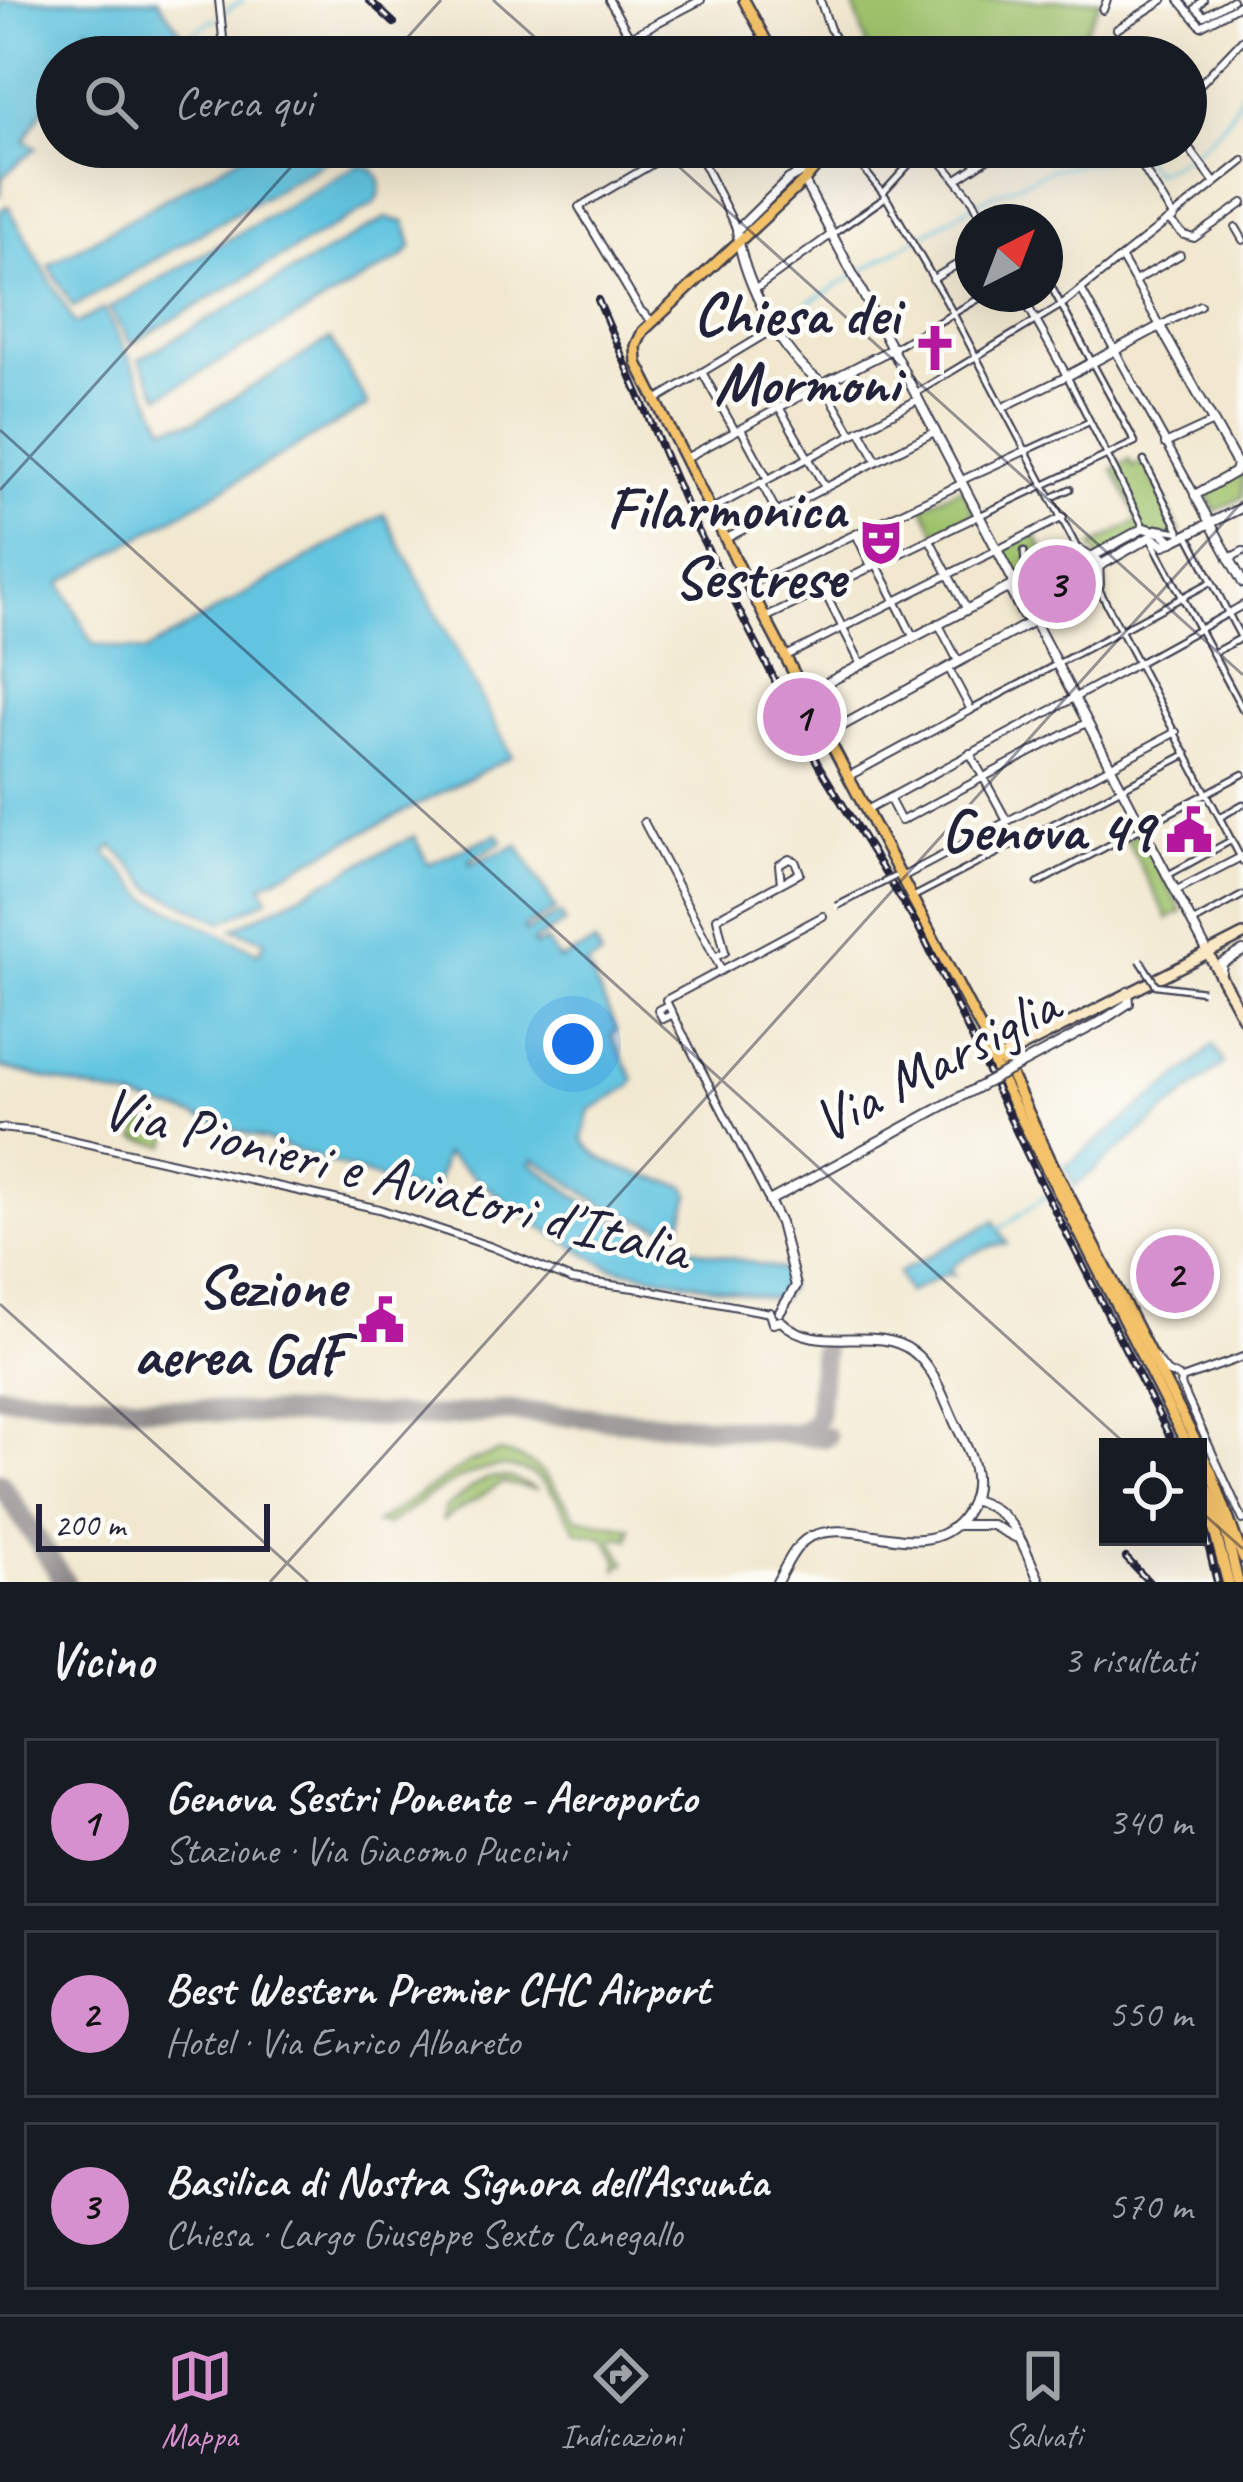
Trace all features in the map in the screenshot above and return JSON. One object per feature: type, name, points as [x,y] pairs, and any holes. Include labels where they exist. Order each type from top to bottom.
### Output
[{"type":"highway","points":[[1207,1500],[1228,1582]]},
{"type":"main road","points":[[744,0],[764,36]]},
{"type":"main road","points":[[813,168],[653,322],[639,337],[635,353],[724,539],[1210,1471],[1243,1558]]},
{"type":"main road","points":[[997,1060],[1243,934]]},
{"type":"main road","points":[[1207,951],[1243,1018]]},
{"type":"main road","points":[[989,1046],[1016,1049]]},
{"type":"main road","points":[[997,1060],[1184,1438]]},
{"type":"main road","points":[[1207,1489],[1227,1536],[1238,1582]]},
{"type":"street","points":[[632,36],[700,0]]},
{"type":"street","points":[[820,0],[834,36]]},
{"type":"street","points":[[1103,10],[1108,0]]},
{"type":"street","points":[[1117,29],[1163,0]]},
{"type":"street","points":[[1180,0],[1201,26],[1243,3]]},
{"type":"street","points":[[1203,0],[1196,8],[1204,16],[1231,0]]},
{"type":"street","points":[[612,1],[630,36]]},
{"type":"street","points":[[219,3],[223,36]]},
{"type":"street","points":[[1207,77],[1243,39]]},
{"type":"street","points":[[1063,304],[1243,160]]},
{"type":"street","points":[[645,168],[579,207],[640,310],[653,322]]},
{"type":"street","points":[[706,168],[737,230],[774,329],[806,373],[823,384],[877,461]]},
{"type":"street","points":[[737,230],[804,168]]},
{"type":"street","points":[[860,168],[912,240],[1242,858],[1175,891]]},
{"type":"street","points":[[757,288],[884,195],[908,168]]},
{"type":"street","points":[[947,168],[975,204]]},
{"type":"street","points":[[957,178],[970,168]]},
{"type":"street","points":[[1204,168],[1215,183]]},
{"type":"street","points":[[1144,169],[1172,220],[1194,238],[1243,203]]},
{"type":"street","points":[[804,181],[980,515],[1020,579],[1035,619],[1207,951]]},
{"type":"street","points":[[1236,228],[1243,240]]},
{"type":"street","points":[[1135,281],[1180,255]]},
{"type":"street","points":[[1122,259],[1240,462],[1234,472],[1195,495]]},
{"type":"street","points":[[933,279],[955,266]]},
{"type":"street","points":[[1082,291],[1243,583]]},
{"type":"street","points":[[1004,407],[1200,305]]},
{"type":"street","points":[[684,459],[955,311]]},
{"type":"street","points":[[765,617],[1135,442],[1063,311]]},
{"type":"street","points":[[1031,312],[1243,710]]},
{"type":"street","points":[[710,510],[856,432],[1051,312]]},
{"type":"street","points":[[654,401],[774,329]]},
{"type":"street","points":[[703,372],[765,481],[776,512]]},
{"type":"street","points":[[779,407],[825,488]]},
{"type":"street","points":[[748,585],[1088,422]]},
{"type":"street","points":[[1165,444],[1213,422]]},
{"type":"street","points":[[724,539],[936,431]]},
{"type":"street","points":[[1144,461],[1242,639],[1213,653]]},
{"type":"street","points":[[1053,498],[1070,489]]},
{"type":"street","points":[[1146,531],[1164,545],[1243,507]]},
{"type":"street","points":[[785,656],[1063,517]]},
{"type":"street","points":[[868,529],[877,564]]},
{"type":"street","points":[[1099,566],[1146,531]]},
{"type":"street","points":[[1094,556],[1146,531],[1184,533]]},
{"type":"street","points":[[856,534],[877,564],[913,636]]},
{"type":"street","points":[[930,539],[966,608]]},
{"type":"street","points":[[806,694],[1080,550],[1094,556],[1099,585]]},
{"type":"street","points":[[1020,579],[1024,551]]},
{"type":"street","points":[[1228,559],[1243,551]]},
{"type":"street","points":[[849,776],[1184,599],[1211,579]]},
{"type":"street","points":[[827,734],[1099,585]]},
{"type":"street","points":[[823,589],[861,664]]},
{"type":"street","points":[[867,810],[1243,605]]},
{"type":"street","points":[[938,623],[958,661]]},
{"type":"street","points":[[948,667],[971,710]]},
{"type":"street","points":[[890,798],[902,820],[1088,722]]},
{"type":"street","points":[[837,906],[1176,732]]},
{"type":"street","points":[[970,753],[1006,821]]},
{"type":"street","points":[[913,897],[1187,754]]},
{"type":"street","points":[[1038,883],[1243,774]]},
{"type":"street","points":[[1220,817],[1243,804]]},
{"type":"street","points":[[644,822],[722,969]]},
{"type":"street","points":[[1167,876],[1232,840]]},
{"type":"street","points":[[715,957],[725,952],[717,918],[800,873],[795,861],[779,865],[781,883]]},
{"type":"street","points":[[1192,923],[1243,895]]},
{"type":"street","points":[[778,1314],[796,1289],[770,1201],[666,1000],[824,916]]},
{"type":"street","points":[[1235,1002],[1220,967],[1243,951]]},
{"type":"street","points":[[1140,960],[1156,985],[1202,991]]},
{"type":"street","name":"Via Marsiglia","points":[[770,1201],[1100,1022],[1130,1003],[1128,992]]},
{"type":"street","name":"Via Pionieri e Aviatori d'Italia","points":[[0,1128],[344,1200],[471,1240],[572,1280],[778,1314],[806,1336],[881,1340],[912,1351],[926,1366],[970,1453],[976,1480],[972,1500]]},
{"type":"street","points":[[1150,1355],[1174,1378],[1182,1379],[1243,1357]]},
{"type":"street","points":[[1182,1379],[1243,1520]]},
{"type":"street","points":[[777,1582],[796,1550],[810,1537],[824,1532],[917,1540],[942,1535],[956,1525],[972,1500],[1000,1511],[1040,1582]]},
{"type":"street","points":[[1000,1511],[1001,1528]]},
{"type":"street","points":[[956,1525],[972,1522],[1001,1528],[1021,1542]]},
{"type":"green space","points":[[1101,0],[1083,36],[864,36],[852,1]]},
{"type":"green space","points":[[1129,460],[1133,467],[1144,461],[1180,532],[1107,573],[1092,546],[1139,520],[1113,469]]},
{"type":"green space","points":[[1243,466],[1243,497],[1215,511],[1207,493]]},
{"type":"green space","points":[[962,487],[975,513],[936,533],[923,506]]},
{"type":"green space","points":[[1034,533],[1050,562],[1018,578],[1002,550]]},
{"type":"green space","points":[[1140,832],[1182,912],[1168,919],[1126,839]]},
{"type":"green space","points":[[141,1121],[172,1128],[167,1146],[136,1139]]},
{"type":"green space","points":[[500,1452],[536,1468],[577,1518],[631,1528],[629,1539],[613,1541],[626,1563],[617,1569],[618,1559],[604,1537],[577,1532],[550,1490],[521,1470],[481,1471],[440,1490],[387,1525],[376,1523],[469,1462]]},
{"type":"green space","points":[[490,1478],[512,1478],[538,1490],[502,1483],[443,1520],[444,1509]]},
{"type":"water","points":[[0,0],[158,0],[185,36],[102,36],[88,27],[83,36],[36,36],[36,121],[25,141],[36,148],[3,176],[0,197]]},
{"type":"water","points":[[219,168],[314,168],[73,307],[49,265]]},
{"type":"water","points":[[353,168],[371,169],[379,178],[375,203],[131,344],[109,308]]},
{"type":"water","points":[[8,206],[75,324],[104,309],[165,427],[196,421],[330,339],[368,405],[61,583],[93,644],[144,652],[384,514],[512,756],[262,885],[268,899],[222,922],[154,890],[113,846],[106,853],[149,899],[259,953],[265,940],[233,929],[414,836],[428,864],[497,834],[502,842],[469,860],[470,864],[518,845],[556,910],[524,927],[525,932],[561,914],[565,923],[533,942],[535,946],[546,941],[559,960],[595,943],[601,957],[587,965],[617,1030],[611,1035],[634,1079],[631,1086],[590,1110],[583,1139],[615,1165],[686,1187],[690,1195],[679,1232],[612,1211],[535,1159],[531,1163],[627,1226],[684,1246],[784,1270],[788,1288],[780,1300],[610,1267],[537,1225],[445,1154],[433,1197],[183,1112],[0,1067],[0,210]]},
{"type":"water","points":[[386,218],[405,222],[412,246],[404,256],[160,396],[139,359]]},
{"type":"water","points":[[1213,1045],[1224,1063],[1075,1186],[1065,1167]]},
{"type":"water","points":[[994,1221],[1007,1244],[969,1255],[950,1269],[954,1275],[945,1274],[908,1293],[898,1273]]},
{"type":"waterway","points":[[224,12],[243,0]]},
{"type":"waterway","points":[[188,36],[216,18]]},
{"type":"waterway","points":[[1207,139],[1229,116],[1243,89]]},
{"type":"waterway","points":[[779,320],[982,200],[1059,168]]},
{"type":"waterway","points":[[1151,168],[1155,172],[1164,168]]},
{"type":"waterway","points":[[998,1230],[1053,1191]]},
{"type":"taxiway","points":[[823,1352],[818,1414],[812,1427],[795,1434],[826,1437]]},
{"type":"taxiway","points":[[0,1395],[235,1413],[437,1417],[507,1411],[795,1434]]},
{"type":"taxiway","points":[[0,1483],[65,1582]]},
{"type":"railway","points":[[369,0],[394,23]]},
{"type":"railway","points":[[598,300],[693,521],[819,766],[920,930],[1170,1438]]},
{"type":"railway","points":[[1207,1541],[1217,1582]]},
{"type":"railway","points":[[1126,1558],[1149,1582]]},
{"type":"place","name":"Chiesa dei Mormoni","points":[[935,348]]},
{"type":"place","name":"Filarmonica Sestrese","points":[[881,542]]},
{"type":"place","name":"Basilica di Nostra Signora dell'Assunta","points":[[1057,584]]},
{"type":"place","name":"Genova Sestri Ponente - Aeroporto","points":[[802,717]]},
{"type":"place","name":"Genova 49","points":[[1189,830]]},
{"type":"place","name":"Best Western Premier CHC Airport","points":[[1175,1274]]},
{"type":"place","name":"Sezione aerea GdF","points":[[381,1320]]}]
